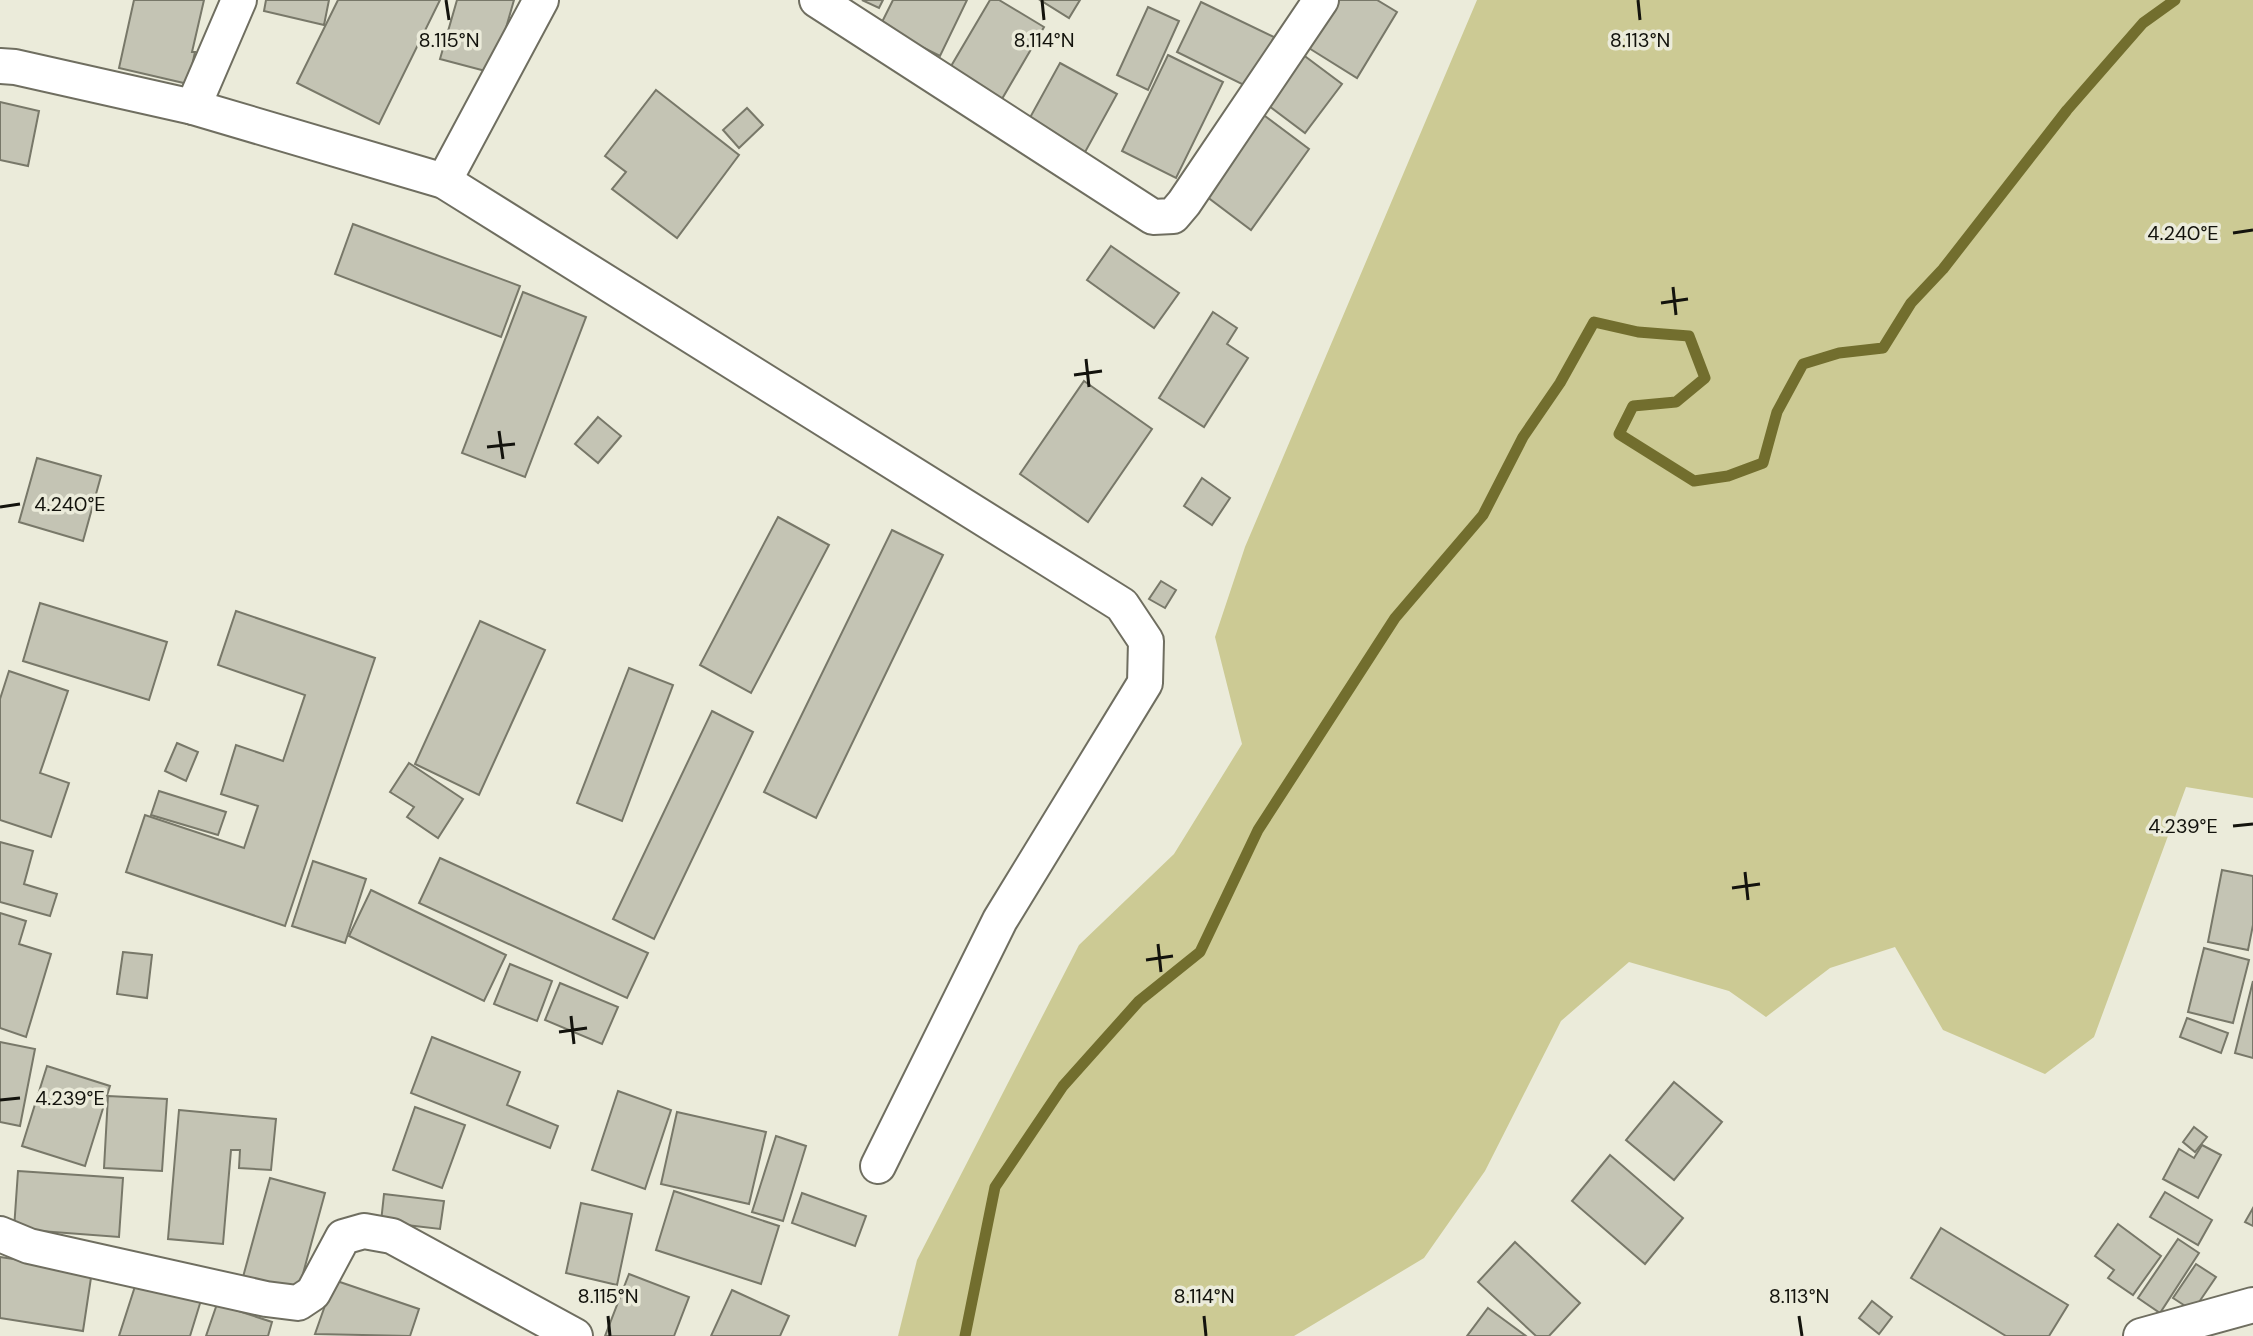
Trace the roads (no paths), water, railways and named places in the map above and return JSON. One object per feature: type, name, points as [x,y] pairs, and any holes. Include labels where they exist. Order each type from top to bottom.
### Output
[{"type":"street","points":[[193,107],[239,0]]},
{"type":"street","points":[[444,181],[541,0]]},
{"type":"street","points":[[817,0],[1153,217],[1173,216],[1184,203],[1321,0]]},
{"type":"street","points":[[0,66],[193,107],[444,181],[1122,605],[1146,641],[1145,683],[1000,920],[878,1166]]},
{"type":"street","points":[[0,1234],[29,1246],[266,1299],[298,1303],[313,1293],[343,1237],[364,1231],[392,1236],[575,1336]]},
{"type":"street","points":[[2141,1336],[2253,1305]]},
{"type":"waterway","points":[[965,1336],[995,1187],[1063,1086],[1139,1001],[1200,952],[1258,830],[1395,618],[1483,515],[1523,437],[1560,383],[1594,322],[1638,332],[1689,336],[1705,378],[1676,402],[1633,406],[1619,434],[1694,481],[1728,476],[1763,463],[1777,412],[1803,364],[1839,353],[1883,348],[1911,303],[1943,269],[2067,110],[2143,23],[2175,0]]}]
